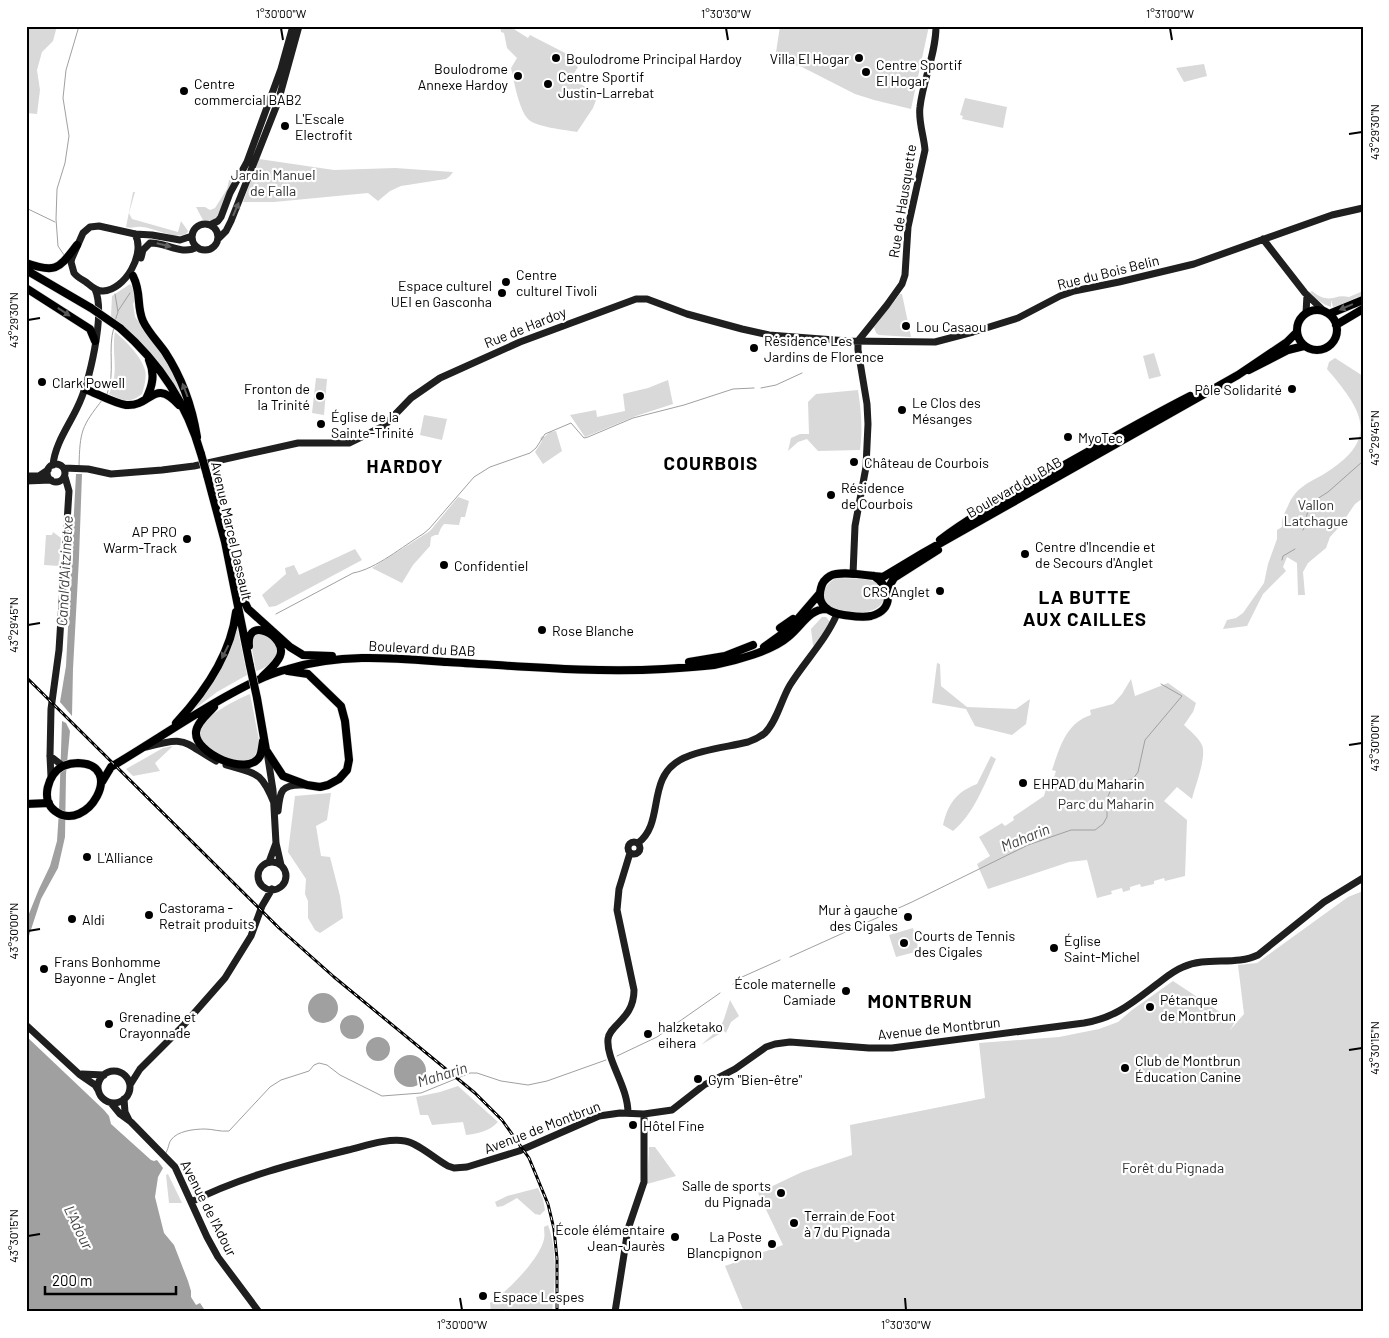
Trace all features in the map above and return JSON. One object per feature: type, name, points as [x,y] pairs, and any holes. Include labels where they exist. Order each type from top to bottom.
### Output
[{"type":"main road","points":[[26,263],[48,269],[59,266],[65,262],[78,245]]},
{"type":"main road","name":"Avenue Marcel Dassault","points":[[26,270],[91,308],[120,328],[145,351],[174,389],[186,412],[196,437],[218,511],[266,750]]},
{"type":"main road","points":[[133,276],[138,284],[140,294],[139,311],[144,323],[172,364],[186,390],[196,437]]},
{"type":"main road","points":[[26,288],[90,329],[95,341]]},
{"type":"main road","points":[[1327,313],[1336,325],[1335,339],[1327,348],[1317,350],[1304,346],[1299,340],[1297,332],[1298,322],[1306,313],[1312,311],[1327,313],[1363,300]]},
{"type":"main road","points":[[1336,325],[1363,309]]},
{"type":"main road","name":"Boulevard du BAB","points":[[1238,375],[1287,342],[1297,332]]},
{"type":"main road","name":"Boulevard du BAB","points":[[874,576],[883,577],[890,574],[923,553],[1238,375],[1288,350],[1304,346]]},
{"type":"main road","points":[[145,351],[153,374],[152,386],[145,399]]},
{"type":"main road","points":[[85,389],[128,405],[135,404],[154,394],[165,394],[171,396],[186,412]]},
{"type":"main road","points":[[923,553],[959,525],[1016,492],[1148,418],[1192,395],[1211,390]]},
{"type":"main road","name":"Boulevard du BAB","points":[[887,590],[894,578],[948,544],[960,533]]},
{"type":"main road","points":[[231,573],[248,609],[297,652],[303,655],[356,657]]},
{"type":"main road","points":[[836,574],[874,576],[882,582],[888,594],[885,607],[874,615],[866,617],[837,614],[826,609],[821,604],[820,593],[822,583],[828,577],[836,574]]},
{"type":"main road","name":"Boulevard du BAB","points":[[102,782],[111,767],[169,731],[223,698],[259,679],[281,671],[330,660],[356,657],[575,670],[623,671],[714,664],[742,658],[789,629],[820,593]]},
{"type":"main road","points":[[169,731],[198,696],[223,655],[234,628],[237,605]]},
{"type":"main road","points":[[780,628],[807,609]]},
{"type":"main road","name":"Boulevard du BAB","points":[[755,649],[773,647],[787,638],[812,612],[818,609],[826,609]]},
{"type":"main road","points":[[250,666],[248,641],[256,630],[263,630],[275,639],[282,650],[280,657],[259,679]]},
{"type":"main road","points":[[316,681],[317,668],[330,660]]},
{"type":"main road","points":[[266,750],[283,776],[307,785],[328,786],[339,779],[347,770],[349,760],[343,712],[336,700],[316,681],[304,673],[281,671]]},
{"type":"main road","points":[[223,698],[203,718],[197,728],[196,737],[202,746],[221,759],[231,763],[247,764],[259,757],[264,736]]},
{"type":"main road","points":[[28,804],[46,792],[52,777],[63,766],[88,764],[111,767]]},
{"type":"main road","points":[[46,792],[54,810],[64,815],[84,811],[99,796],[102,782],[93,766]]},
{"type":"main road","points":[[28,804],[49,802]]},
{"type":"street","points":[[197,246],[189,250],[150,243],[142,250],[133,276],[120,286],[111,289],[95,289],[76,276],[72,269],[72,258],[85,230],[93,226],[180,240],[192,236],[196,227],[203,224],[210,225],[218,221],[230,193],[247,162],[293,26]]},
{"type":"street","points":[[192,236],[197,246],[203,249],[210,249],[231,221],[278,102],[299,26]]},
{"type":"street","name":"Rue de Hausquette","points":[[858,341],[899,290],[905,275],[908,227],[925,150],[919,115],[920,104],[933,53],[936,26]]},
{"type":"street","name":"Rue du Bois Belin","points":[[858,341],[929,342],[946,340],[1018,318],[1060,296],[1074,291],[1194,264],[1332,215],[1363,208]]},
{"type":"street","points":[[210,225],[217,232],[218,239]]},
{"type":"street","points":[[99,304],[111,289],[130,273],[134,265],[138,243],[136,234]]},
{"type":"street","points":[[1263,239],[1307,295],[1327,313]]},
{"type":"street","points":[[54,481],[59,470],[60,441],[85,389],[95,341],[99,304],[95,289]]},
{"type":"street","points":[[1306,313],[1307,295]]},
{"type":"street","name":"Rue de Hardoy","points":[[59,470],[84,469],[106,473],[126,473],[180,468],[298,443],[342,444],[355,442],[384,426],[411,398],[440,378],[520,342],[636,299],[647,299],[687,314],[754,332],[858,341]]},
{"type":"street","points":[[871,326],[875,341]]},
{"type":"street","points":[[853,574],[855,534],[866,467],[868,417],[858,341]]},
{"type":"street","points":[[26,476],[39,476],[59,470]]},
{"type":"street","points":[[59,470],[48,475],[68,495]]},
{"type":"street","points":[[52,777],[50,756],[51,709],[59,650],[68,495],[68,486],[59,470]]},
{"type":"street","points":[[26,481],[54,481]]},
{"type":"street","points":[[628,1114],[626,1094],[610,1053],[608,1042],[610,1034],[628,1014],[634,999],[618,910],[619,889],[630,853],[635,854],[638,852],[640,847],[638,844],[650,829],[659,786],[671,767],[690,755],[748,742],[765,733],[790,686],[829,631],[837,614]]},
{"type":"street","points":[[142,748],[170,740],[183,741],[218,762],[247,770],[261,777],[267,785],[274,803]]},
{"type":"street","name":"Avenue Marcel Dassault","points":[[266,750],[274,803],[276,843],[281,865]]},
{"type":"street","points":[[50,756],[63,766]]},
{"type":"street","points":[[276,829],[282,789],[289,786],[307,785]]},
{"type":"street","name":"Avenue Marcel Dassault","points":[[269,862],[276,843]]},
{"type":"street","points":[[262,908],[263,886],[259,873],[263,866],[269,862],[281,865],[285,872],[285,880],[281,886],[272,889],[263,886]]},
{"type":"street","name":"Avenue de Montbrun","points":[[191,1202],[214,1191],[288,1166],[373,1144],[392,1141],[403,1140],[412,1143],[448,1166],[467,1167],[524,1149],[599,1116],[667,1112],[677,1108],[704,1085],[735,1069],[766,1047],[775,1044],[790,1042],[892,1048],[1104,1019],[1118,1012],[1182,967],[1207,960],[1246,959],[1258,955],[1324,902],[1363,878]]},
{"type":"street","points":[[26,1025],[79,1074],[95,1086],[103,1099],[111,1103],[124,1099],[129,1093],[130,1085],[140,1069],[181,1028],[225,978],[251,936],[272,889]]},
{"type":"street","points":[[124,1075],[140,1069]]},
{"type":"street","points":[[79,1074],[91,1076],[116,1072],[124,1075],[130,1085]]},
{"type":"street","points":[[98,1090],[99,1081],[104,1075]]},
{"type":"street","name":"Avenue de l'Adour","points":[[124,1099],[125,1112],[131,1122]]},
{"type":"street","name":"Avenue de l'Adour","points":[[111,1103],[120,1114],[131,1122],[176,1167],[218,1257],[259,1312]]},
{"type":"street","points":[[615,1312],[629,1227],[644,1182],[644,1114]]},
{"type":"street","points":[[186,1190],[196,1193],[214,1191]]},
{"type":"green space","points":[[57,26],[53,41],[42,52],[37,70],[40,90],[37,114],[26,113],[26,27]]},
{"type":"green space","name":"Centre Sportif Justin-Larrebat","points":[[500,26],[509,26],[528,38],[530,35],[567,54],[564,58],[578,67],[571,78],[598,95],[593,108],[577,132],[538,125],[525,116],[517,95],[511,68],[517,58],[507,48],[504,33],[501,32]]},
{"type":"green space","name":"Centre Sportif El Hogar","points":[[780,26],[929,26],[911,109],[855,94],[802,67],[775,59]]},
{"type":"green space","points":[[1204,64],[1207,76],[1184,82],[1176,68]]},
{"type":"green space","points":[[965,98],[1007,107],[1003,128],[962,119],[963,116],[960,115]]},
{"type":"green space","name":"Jardin Manuel de Falla","points":[[259,159],[334,170],[395,168],[453,172],[446,179],[401,186],[390,191],[378,201],[368,193],[274,202],[243,202]]},
{"type":"green space","points":[[229,180],[231,180],[231,186],[217,217],[211,221],[203,220],[196,207],[205,207],[210,210],[215,208],[227,189]]},
{"type":"green space","points":[[133,192],[135,192],[129,213],[132,219],[178,232],[181,221],[188,231],[187,233],[177,236],[147,228],[126,227]]},
{"type":"green space","points":[[130,284],[136,291],[137,297],[133,304],[135,317],[172,369],[190,414],[166,373],[156,360],[135,337],[111,316],[112,296]]},
{"type":"green space","points":[[1312,291],[1324,298],[1328,298],[1349,297],[1363,291],[1363,297],[1358,299],[1357,297],[1342,305],[1333,307],[1331,300],[1331,307],[1317,299],[1310,292]]},
{"type":"green space","points":[[900,294],[902,294],[911,337],[879,335],[874,327]]},
{"type":"green space","points":[[115,332],[137,354],[146,373],[142,394],[130,400],[122,400],[109,394],[115,371]]},
{"type":"green space","points":[[1154,353],[1161,376],[1149,379],[1143,356]]},
{"type":"green space","name":"Vallon Latchague","points":[[1335,358],[1363,376],[1363,498],[1355,504],[1330,537],[1326,548],[1308,563],[1303,572],[1305,595],[1298,595],[1297,563],[1287,557],[1283,567],[1286,571],[1263,594],[1247,626],[1223,629],[1227,620],[1236,618],[1243,613],[1264,583],[1268,564],[1277,539],[1277,530],[1282,527],[1283,516],[1294,495],[1298,490],[1342,461],[1354,449],[1359,436],[1360,424],[1357,411],[1350,398],[1327,369],[1329,362]]},
{"type":"green space","name":"Fronton de la Trinité","points":[[316,378],[327,379],[324,415],[312,413]]},
{"type":"green space","points":[[668,380],[673,404],[636,416],[585,437],[570,415],[596,410],[597,417],[625,411],[623,394],[648,388]]},
{"type":"green space","points":[[858,390],[861,420],[860,450],[818,451],[807,439],[798,442],[788,451],[791,438],[800,434],[809,434],[808,402],[816,394]]},
{"type":"green space","points":[[424,415],[447,419],[442,440],[420,435]]},
{"type":"green space","points":[[556,431],[562,451],[543,464],[535,452],[542,441],[540,439],[550,432]]},
{"type":"green space","points":[[458,497],[469,501],[465,517],[461,517],[459,525],[444,524],[438,535],[431,537],[430,546],[413,565],[402,583],[372,568],[430,531]]},
{"type":"green space","points":[[53,532],[61,538],[59,566],[44,565],[46,535],[52,535]]},
{"type":"green space","points":[[355,549],[362,560],[276,606],[269,607],[262,595],[286,574],[285,568],[294,565],[299,575]]},
{"type":"green space","points":[[837,578],[871,580],[875,582],[884,591],[883,601],[875,609],[869,611],[845,612],[834,610],[827,604],[824,592],[832,580]]},
{"type":"green space","points":[[822,617],[826,617],[830,622],[815,647],[813,645],[811,629]]},
{"type":"green space","points":[[237,626],[247,675],[217,692],[188,714],[230,649]]},
{"type":"green space","points":[[265,633],[275,643],[278,654],[273,662],[256,671],[251,644],[252,639],[256,634]]},
{"type":"green space","points":[[937,663],[940,664],[941,686],[967,707],[1016,709],[1030,699],[1026,724],[1012,735],[975,726],[966,709],[932,703]]},
{"type":"green space","name":"Parc du Maharin","points":[[1131,679],[1135,696],[1168,683],[1196,703],[1193,712],[1184,725],[1198,739],[1203,750],[1202,764],[1192,799],[1177,787],[1164,801],[1187,820],[1185,876],[1165,881],[1164,878],[1154,881],[1154,884],[1141,887],[1140,884],[1130,887],[1130,890],[1123,892],[1122,888],[1111,891],[1112,894],[1097,898],[1087,860],[1069,862],[988,889],[977,864],[990,856],[979,837],[1002,823],[1005,826],[1014,820],[1013,817],[1044,796],[1048,782],[1052,783],[1056,771],[1052,770],[1061,745],[1070,730],[1082,719],[1091,715],[1090,710],[1113,704]]},
{"type":"green space","points":[[250,694],[260,745],[253,759],[236,762],[223,758],[207,746],[199,736],[199,730],[203,723],[215,713]]},
{"type":"green space","points":[[173,746],[155,763],[160,771],[133,776],[126,769],[163,748]]},
{"type":"green space","points":[[991,756],[996,759],[978,798],[967,816],[953,831],[943,825],[950,805],[958,795],[977,784]]},
{"type":"green space","points":[[331,793],[327,820],[316,826],[321,856],[330,857],[340,896],[343,918],[320,933],[315,930],[308,918],[308,901],[305,894],[306,879],[288,852],[295,796]]},
{"type":"green space","name":"Forêt du Pignada","points":[[1363,891],[1363,1312],[744,1312],[725,1266],[783,1245],[758,1193],[802,1172],[852,1155],[850,1125],[985,1098],[979,1043],[1059,1037],[1099,1029],[1118,1022],[1173,981],[1235,1022],[1230,1030],[1244,1014],[1238,965],[1257,963],[1348,897]]},
{"type":"green space","name":"Courts de Tennis des Cigales","points":[[913,928],[919,951],[896,957],[889,935]]},
{"type":"green space","points":[[730,1000],[739,1016],[731,1022],[726,1033],[724,1031],[701,1045],[720,1028]]},
{"type":"green space","points":[[458,1086],[498,1122],[483,1132],[466,1135],[463,1122],[432,1125],[428,1115],[420,1115],[416,1097]]},
{"type":"green space","points":[[649,1147],[655,1147],[676,1176],[647,1184]]},
{"type":"green space","points":[[168,1174],[182,1203],[169,1203],[166,1175]]},
{"type":"green space","points":[[538,1188],[545,1210],[540,1215],[535,1214],[517,1198],[503,1206],[497,1207],[495,1202],[507,1196]]},
{"type":"green space","points":[[548,1225],[554,1257],[555,1279],[552,1312],[491,1312],[490,1303],[514,1283],[536,1256],[544,1239],[544,1227]]},
{"type":"water","points":[[76,474],[82,474],[72,716],[60,702],[66,666]]},
{"type":"water","points":[[62,721],[66,723],[70,731],[66,774],[65,837],[58,868],[41,899],[26,945],[26,921],[50,866],[57,841]]},
{"type":"water","points":[[323,993],[334,997],[338,1008],[334,1019],[323,1023],[312,1019],[308,1008],[312,997]]},
{"type":"water","points":[[352,1015],[361,1018],[364,1027],[361,1036],[352,1039],[343,1036],[340,1027],[343,1018]]},
{"type":"water","name":"L'Adour","points":[[26,1036],[104,1110],[109,1116],[111,1124],[151,1160],[157,1160],[163,1168],[158,1177],[155,1197],[164,1233],[174,1245],[188,1281],[191,1297],[196,1305],[200,1303],[206,1312],[26,1312]]},
{"type":"water","points":[[378,1037],[387,1040],[390,1049],[387,1058],[378,1061],[369,1058],[366,1049],[369,1040]]},
{"type":"water","points":[[410,1055],[416,1056],[421,1060],[425,1065],[425,1077],[421,1082],[416,1086],[410,1087],[404,1086],[399,1082],[395,1077],[394,1071],[395,1065],[399,1060],[404,1056]]},
{"type":"waterway","points":[[64,255],[58,246],[56,219],[57,189],[65,163],[69,136],[63,98],[66,70],[79,26]]},
{"type":"waterway","points":[[26,208],[55,222]]},
{"type":"waterway","points":[[118,311],[130,293]]},
{"type":"waterway","points":[[115,294],[118,312],[115,321]]},
{"type":"waterway","points":[[107,394],[111,377],[111,344],[114,327]]},
{"type":"waterway","points":[[761,388],[776,385],[802,373]]},
{"type":"waterway","points":[[276,614],[353,573],[371,567],[423,534],[474,477],[490,467],[530,453],[536,448],[545,434],[571,423],[584,438],[633,418],[684,405],[733,389],[754,388]]},
{"type":"waterway","name":"Canal d'Aitzinetxe","points":[[79,466],[83,430],[90,416],[103,399]]},
{"type":"waterway","name":"Maharin","points":[[1303,530],[1307,514],[1314,501],[1328,492],[1362,462]]},
{"type":"waterway","name":"Maharin","points":[[1282,560],[1283,556],[1295,549]]},
{"type":"waterway","name":"Maharin","points":[[790,957],[912,902],[1028,845],[1071,830],[1095,830],[1103,824],[1107,817],[1107,799],[1111,789],[1119,783],[1133,779],[1138,772],[1145,740],[1182,696],[1161,684]]},
{"type":"waterway","name":"Maharin","points":[[733,984],[742,977],[780,960]]},
{"type":"waterway","name":"Maharin","points":[[617,1056],[657,1037],[720,993]]},
{"type":"waterway","name":"Maharin","points":[[165,1154],[169,1143],[177,1134],[201,1129],[229,1131],[270,1087],[281,1080],[309,1071],[314,1065],[319,1063],[327,1065],[340,1075],[382,1096],[421,1093],[470,1073],[477,1073],[501,1081],[528,1085],[547,1081],[606,1060]]},
{"type":"railway","points":[[26,677],[279,928],[334,977],[475,1093],[502,1120],[529,1158],[548,1204],[554,1229],[557,1259],[557,1312]]},
{"type":"place","name":"Boulodrome Principal Hardoy","points":[[556,58]]},
{"type":"place","name":"Villa El Hogar","points":[[859,58]]},
{"type":"place","name":"Centre Sportif El Hogar","points":[[866,72]]},
{"type":"place","name":"Boulodrome Annexe Hardoy","points":[[518,76]]},
{"type":"place","name":"Centre Sportif Justin-Larrebat","points":[[548,84]]},
{"type":"place","name":"Centre commercial BAB2","points":[[184,91]]},
{"type":"place","name":"L'Escale Electrofit","points":[[285,126]]},
{"type":"place","name":"Centre culturel Tivoli","points":[[506,282]]},
{"type":"place","name":"Espace culturel UEI en Gasconha","points":[[502,293]]},
{"type":"place","name":"Lou Casaou","points":[[906,326]]},
{"type":"place","name":"Résidence Les Jardins de Florence","points":[[754,348]]},
{"type":"place","name":"Clark Powell","points":[[42,382]]},
{"type":"place","name":"Pôle Solidarité","points":[[1292,389]]},
{"type":"place","name":"Fronton de la Trinité","points":[[320,396]]},
{"type":"place","name":"Le Clos des Mésanges","points":[[902,410]]},
{"type":"place","name":"Église de la Sainte-Trinité","points":[[321,424]]},
{"type":"place","name":"MyoTec","points":[[1068,437]]},
{"type":"place","name":"Château de Courbois","points":[[854,462]]},
{"type":"place","name":"Résidence de Courbois","points":[[831,495]]},
{"type":"place","name":"AP PRO Warm-Track","points":[[187,539]]},
{"type":"place","name":"Centre d'Incendie et de Secours d'Anglet","points":[[1025,554]]},
{"type":"place","name":"Confidentiel","points":[[444,565]]},
{"type":"place","name":"CRS Anglet","points":[[940,591]]},
{"type":"place","name":"Rose Blanche","points":[[542,630]]},
{"type":"place","name":"EHPAD du Maharin","points":[[1023,783]]},
{"type":"place","name":"L'Alliance","points":[[87,857]]},
{"type":"place","name":"Castorama - Retrait produits","points":[[149,915]]},
{"type":"place","name":"Mur à gauche des Cigales","points":[[908,917]]},
{"type":"place","name":"Aldi","points":[[72,919]]},
{"type":"place","name":"Courts de Tennis des Cigales","points":[[904,943]]},
{"type":"place","name":"Église Saint-Michel","points":[[1054,948]]},
{"type":"place","name":"Frans Bonhomme Bayonne - Anglet","points":[[44,969]]},
{"type":"place","name":"École maternelle Camiade","points":[[846,991]]},
{"type":"place","name":"Pétanque de Montbrun","points":[[1150,1007]]},
{"type":"place","name":"Grenadine et Crayonnade","points":[[109,1024]]},
{"type":"place","name":"halzketako eihera","points":[[648,1034]]},
{"type":"place","name":"Club de Montbrun Éducation Canine","points":[[1125,1068]]},
{"type":"place","name":"Gym \"Bien-être\"","points":[[698,1079]]},
{"type":"place","name":"Hôtel Fine","points":[[633,1125]]},
{"type":"place","name":"Salle de sports du Pignada","points":[[781,1193]]},
{"type":"place","name":"Terrain de Foot à 7 du Pignada","points":[[794,1223]]},
{"type":"place","name":"École élémentaire Jean-Jaurès","points":[[675,1237]]},
{"type":"place","name":"La Poste Blancpignon","points":[[772,1244]]},
{"type":"place","name":"Espace Lespes","points":[[483,1296]]},
{"type":"district","name":"COURBOIS","points":[[711,462]]},
{"type":"district","name":"HARDOY","points":[[405,465]]},
{"type":"district","name":"LA BUTTE AUX CAILLES","points":[[1085,607]]},
{"type":"district","name":"MONTBRUN","points":[[920,1000]]}]
